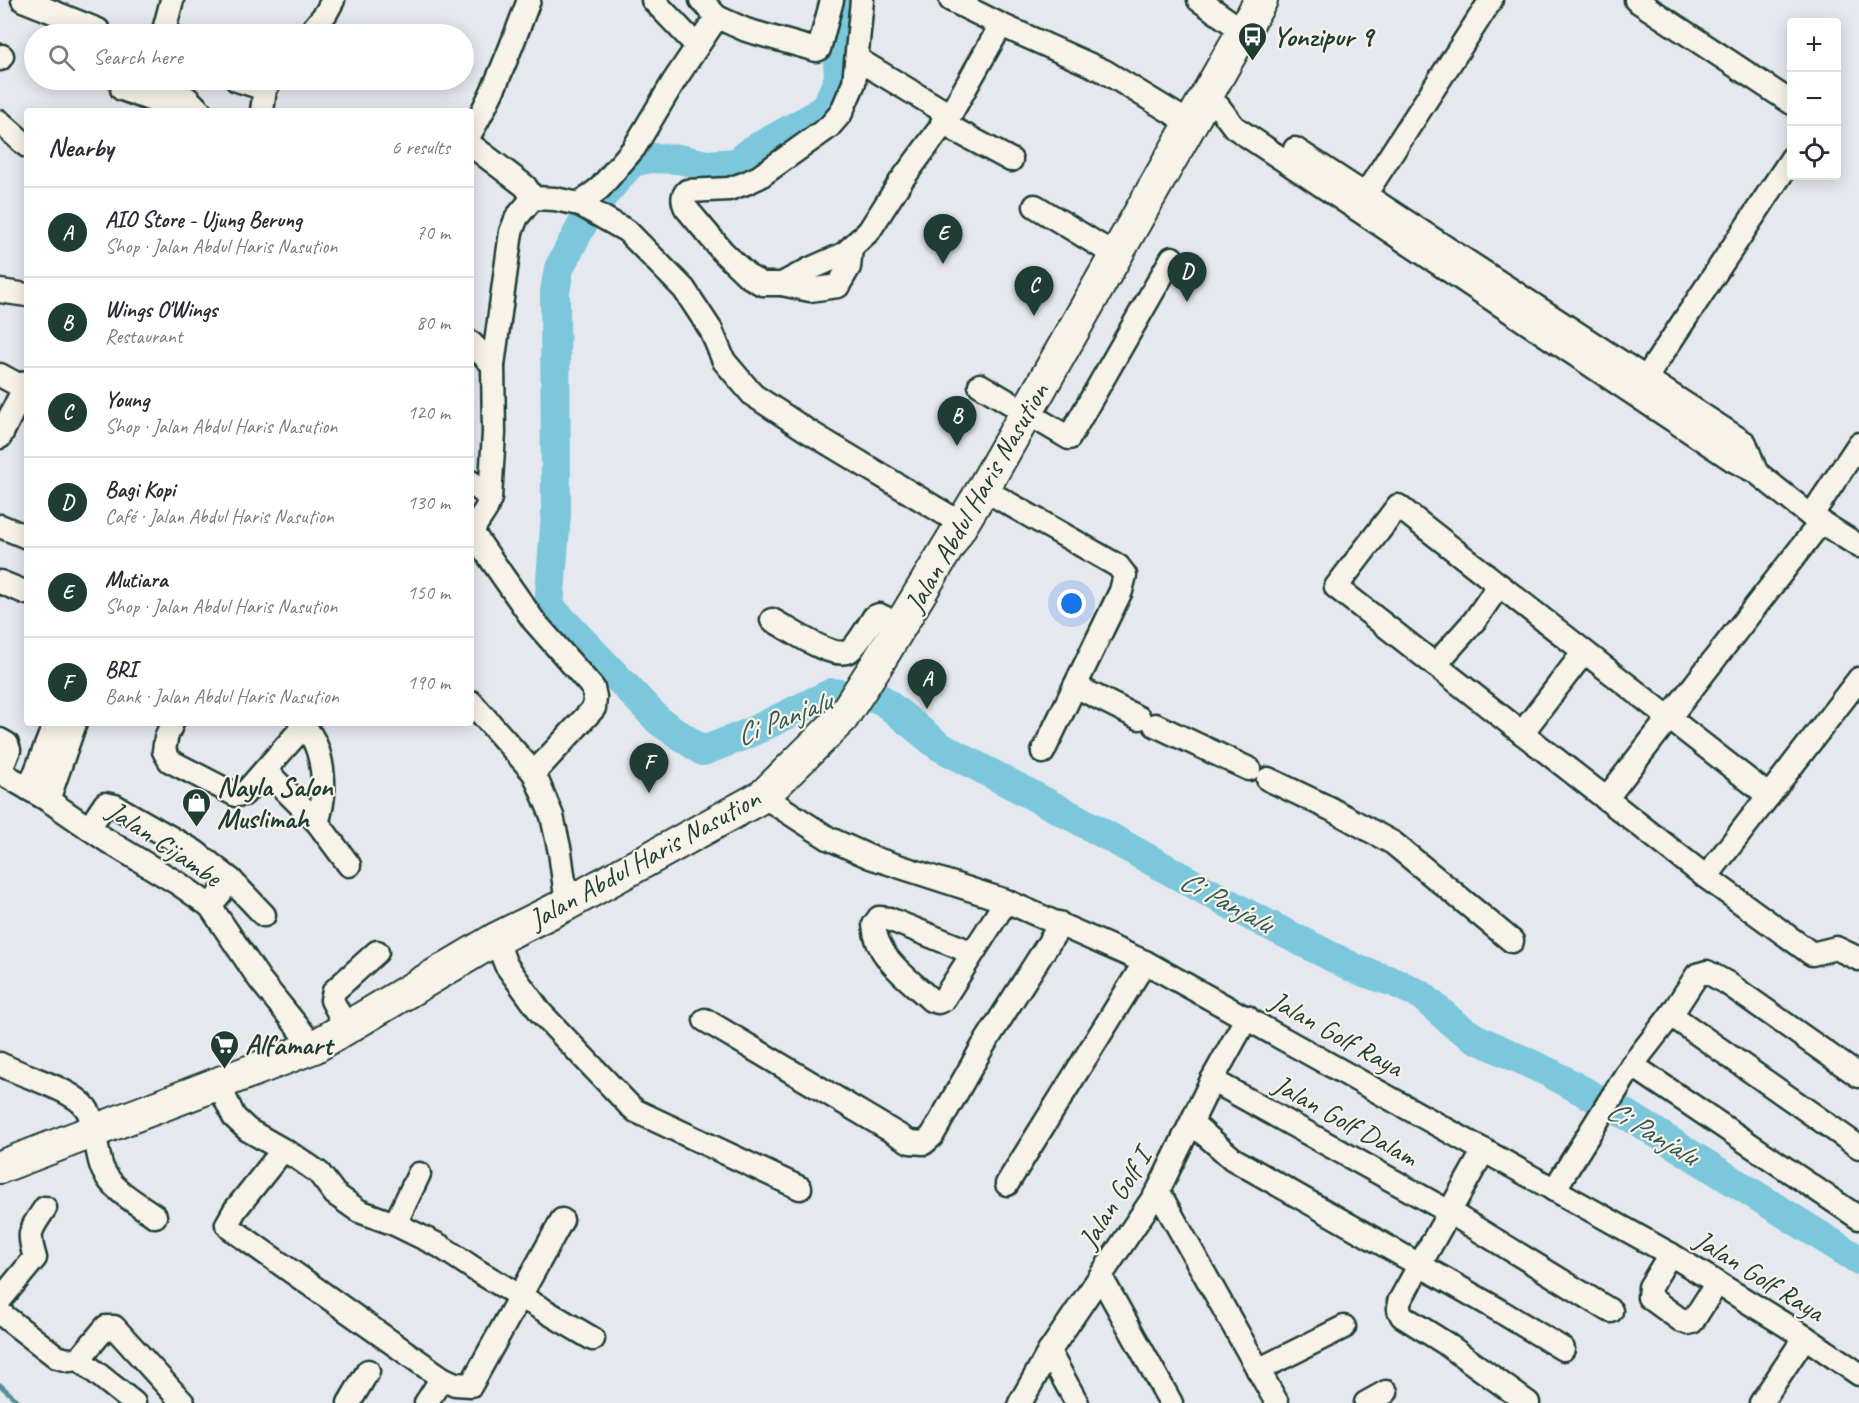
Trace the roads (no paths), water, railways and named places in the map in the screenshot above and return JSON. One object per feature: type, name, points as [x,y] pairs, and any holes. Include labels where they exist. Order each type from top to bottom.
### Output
[{"type":"highway","name":"Jalan Abdul Haris Nasution","points":[[0,1167],[314,1047],[496,939],[567,904],[763,796],[842,718],[877,664],[983,489],[1115,255],[1205,110],[1243,31],[1261,0]]},
{"type":"street","points":[[23,0],[83,24]]},
{"type":"street","points":[[166,24],[172,0]]},
{"type":"street","points":[[317,24],[333,0]]},
{"type":"street","points":[[474,127],[484,111],[529,0]]},
{"type":"street","points":[[653,0],[697,46]]},
{"type":"street","points":[[701,0],[717,17],[746,30],[816,50],[819,49],[832,0]]},
{"type":"street","points":[[862,0],[854,83],[841,112],[829,127],[759,177],[729,189],[687,191],[683,197],[686,208],[723,252],[748,276],[762,284],[782,284],[844,254],[869,231],[946,119],[1001,25]]},
{"type":"street","points":[[951,0],[1104,71],[1205,110],[1286,152],[1641,386],[1733,460],[1756,472],[1816,519],[1859,546]]},
{"type":"street","points":[[1199,0],[1243,31]]},
{"type":"street","points":[[1360,201],[1491,0]]},
{"type":"street","points":[[1636,0],[1787,100]]},
{"type":"street","points":[[587,208],[600,188],[634,148],[667,92],[717,17]]},
{"type":"street","points":[[857,59],[1011,160]]},
{"type":"street","points":[[125,90],[174,108]]},
{"type":"street","points":[[174,90],[197,108]]},
{"type":"street","points":[[263,108],[267,90]]},
{"type":"street","points":[[0,122],[24,143]]},
{"type":"street","points":[[474,147],[525,186],[533,198]]},
{"type":"street","points":[[1641,386],[1787,164]]},
{"type":"street","points":[[533,198],[555,199],[587,208],[627,231],[684,289],[711,330],[724,361],[753,395],[962,524]]},
{"type":"street","points":[[474,527],[490,498],[494,433],[493,365],[511,232],[517,217],[533,198]]},
{"type":"street","points":[[1035,206],[1115,255]]},
{"type":"street","points":[[980,385],[1069,438],[1172,258]]},
{"type":"street","points":[[0,291],[24,295]]},
{"type":"street","points":[[474,346],[493,365]]},
{"type":"street","points":[[0,375],[24,384]]},
{"type":"street","points":[[0,437],[24,389]]},
{"type":"street","points":[[1606,799],[1816,519],[1859,444]]},
{"type":"street","points":[[474,485],[490,498]]},
{"type":"street","points":[[983,489],[1118,566],[1125,575],[1121,591],[1043,752]]},
{"type":"street","points":[[1768,796],[1398,506],[1335,587],[1706,877],[1812,954],[1836,948],[1859,959]]},
{"type":"street","points":[[0,526],[24,536]]},
{"type":"street","points":[[474,536],[534,621],[593,688],[594,708],[534,773]]},
{"type":"street","points":[[1435,665],[1475,620],[1499,585]]},
{"type":"street","points":[[1,586],[24,592]]},
{"type":"street","points":[[772,620],[819,646],[831,651],[843,652],[851,650],[874,617],[879,615],[900,626]]},
{"type":"street","points":[[1522,733],[1584,652]]},
{"type":"street","points":[[1706,877],[1859,679]]},
{"type":"street","points":[[1075,686],[1331,809],[1393,843],[1512,941]]},
{"type":"street","points":[[474,705],[534,773],[552,816],[560,852],[567,904]]},
{"type":"street","points":[[38,794],[54,726]]},
{"type":"street","points":[[38,794],[73,726]]},
{"type":"street","points":[[171,726],[164,751],[170,761],[236,795],[244,794],[301,726]]},
{"type":"street","points":[[303,726],[318,750],[323,783],[323,806],[317,822]]},
{"type":"street","points":[[0,740],[7,744],[9,750],[0,772]]},
{"type":"street","points":[[265,770],[317,822],[349,866]]},
{"type":"street","name":"Jalan Cijambe","points":[[0,772],[38,794],[210,906],[260,980],[314,1047]]},
{"type":"street","name":"Jalan Golf Raya","points":[[763,796],[828,838],[870,857],[1006,901],[1145,962],[1670,1254],[1805,1337],[1859,1374]]},
{"type":"street","points":[[89,828],[105,804],[115,806],[194,851],[231,880],[264,915]]},
{"type":"street","points":[[210,906],[231,880]]},
{"type":"street","points":[[973,952],[1006,901]]},
{"type":"street","points":[[705,1020],[910,1142],[924,1143],[932,1136],[1057,930],[1059,923]]},
{"type":"street","points":[[496,939],[506,965],[541,1013],[636,1111],[800,1188]]},
{"type":"street","points":[[346,1029],[332,999],[334,992],[377,952]]},
{"type":"street","points":[[1006,1184],[1145,962]]},
{"type":"street","points":[[1554,1190],[1613,1092],[1671,1015],[1697,975],[1707,972],[1859,1076]]},
{"type":"street","points":[[1671,1015],[1859,1147]]},
{"type":"street","name":"Jalan Golf I","points":[[1020,1403],[1049,1352],[1158,1191],[1212,1080],[1247,1017]]},
{"type":"street","points":[[0,1064],[68,1093],[79,1101],[87,1109],[103,1170],[114,1186],[155,1216]]},
{"type":"street","points":[[1632,1065],[1859,1218]]},
{"type":"street","name":"Jalan Golf Dalam","points":[[1212,1080],[1450,1213],[1611,1311]]},
{"type":"street","points":[[219,1085],[234,1116],[248,1130],[319,1173],[334,1194],[358,1211],[395,1224],[440,1246],[520,1297],[593,1339]]},
{"type":"street","points":[[1192,1123],[1233,1159],[1563,1349]]},
{"type":"street","points":[[283,1150],[235,1210],[227,1224],[441,1378],[455,1384],[471,1385],[562,1220]]},
{"type":"street","points":[[1484,1150],[1399,1302],[1399,1310],[1402,1316],[1445,1343],[1528,1403]]},
{"type":"street","points":[[395,1224],[418,1174]]},
{"type":"street","points":[[1158,1191],[1277,1403]]},
{"type":"street","points":[[0,1300],[35,1258],[29,1238],[30,1230],[45,1208]]},
{"type":"street","points":[[1670,1254],[1650,1287],[1649,1297],[1682,1322],[1692,1322],[1717,1283]]},
{"type":"street","points":[[1101,1277],[1171,1403]]},
{"type":"street","points":[[0,1313],[57,1357],[68,1360],[80,1359],[134,1403]]},
{"type":"street","points":[[80,1359],[106,1327],[114,1327],[183,1403]]},
{"type":"street","points":[[1258,1370],[1344,1327]]},
{"type":"street","points":[[1761,1403],[1805,1337]]},
{"type":"street","points":[[1049,1352],[1077,1403]]},
{"type":"street","points":[[349,1403],[368,1371]]},
{"type":"street","points":[[426,1403],[441,1378]]},
{"type":"street","points":[[1366,1403],[1386,1392]]},
{"type":"waterway","name":"Ci Panjalu","points":[[842,0],[837,41],[839,78],[827,106],[811,118],[753,150],[737,163],[707,165],[678,159],[650,158],[632,162],[589,212],[559,268],[555,292],[556,514],[549,606],[659,721],[703,751],[747,734],[832,693],[881,699],[939,746],[1077,819],[1253,917],[1358,970],[1394,982],[1421,995],[1455,1025],[1475,1038],[1550,1073],[1634,1119],[1859,1260]]},
{"type":"waterway","points":[[0,1385],[20,1403]]},
{"type":"place","name":"Yonzipur 9","points":[[1252,62]]},
{"type":"place","name":"Mutiara","points":[[943,264]]},
{"type":"place","name":"Bagi Kopi","points":[[1187,302]]},
{"type":"place","name":"Young","points":[[1034,316]]},
{"type":"place","name":"Wings O'Wings","points":[[957,446]]},
{"type":"place","name":"AIO Store - Ujung Berung","points":[[927,709]]},
{"type":"place","name":"BRI","points":[[649,793]]},
{"type":"place","name":"Nayla Salon Muslimah","points":[[196,828]]},
{"type":"place","name":"Alfamart","points":[[224,1070]]}]
